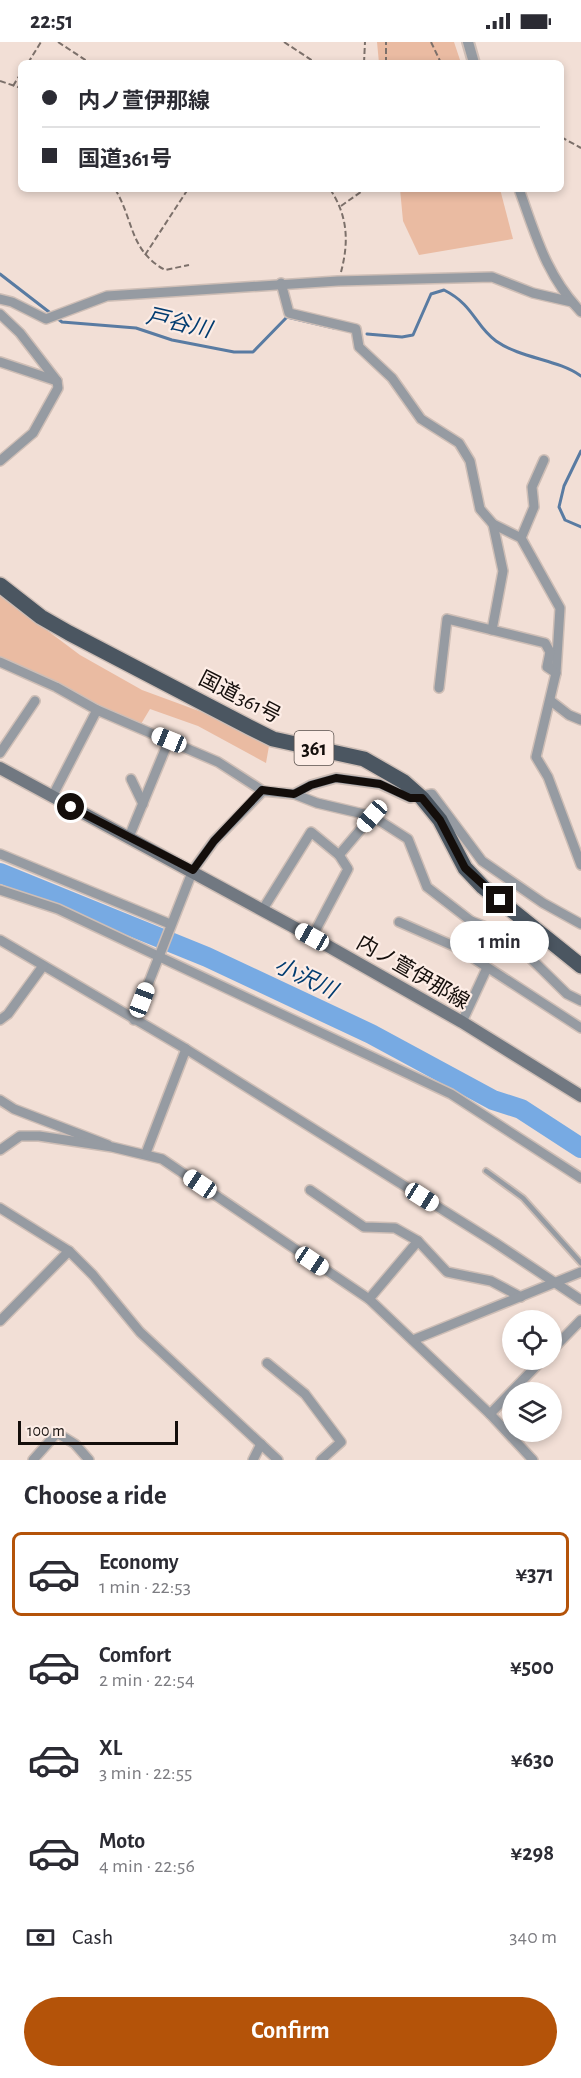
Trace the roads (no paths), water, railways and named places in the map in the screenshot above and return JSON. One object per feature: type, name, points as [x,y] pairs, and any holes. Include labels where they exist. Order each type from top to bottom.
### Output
[{"type":"highway","name":"国道361号","points":[[0,585],[41,617],[69,633],[249,727],[289,743],[364,759],[384,768],[422,798],[440,820],[465,868],[483,887],[581,966]]},
{"type":"main road","name":"内ノ萱伊那線","points":[[0,768],[263,909],[462,1022],[581,1096]]},
{"type":"street","points":[[468,42],[473,60]]},
{"type":"street","points":[[520,192],[546,265],[581,312]]},
{"type":"street","points":[[0,300],[12,302],[34,315],[55,317],[107,296],[281,283],[492,277],[533,293],[572,302]]},
{"type":"street","points":[[281,283],[289,313],[356,329],[359,332],[359,347],[392,378],[421,419],[459,443],[470,462],[480,509],[493,524],[521,538],[560,608],[556,673],[536,757],[548,777],[581,865]]},
{"type":"street","points":[[0,314],[21,333],[57,381],[58,388],[33,433],[2,456]]},
{"type":"street","points":[[0,362],[57,381]]},
{"type":"street","points":[[521,538],[534,507],[532,487],[544,460]]},
{"type":"street","points":[[492,630],[502,571],[493,524]]},
{"type":"street","points":[[439,688],[447,619],[545,643],[550,652],[547,667],[556,673]]},
{"type":"street","points":[[0,662],[56,687],[97,711],[218,762],[262,790],[294,794],[317,804],[372,816],[408,839],[427,887],[471,921],[508,936],[547,945],[555,944]]},
{"type":"street","points":[[0,753],[35,700]]},
{"type":"street","points":[[551,701],[568,715],[581,720]]},
{"type":"street","points":[[52,797],[97,711]]},
{"type":"street","points":[[129,837],[169,740]]},
{"type":"street","points":[[294,794],[311,785],[336,778],[380,784],[410,798],[422,798],[432,794],[482,861],[543,903],[581,924]]},
{"type":"street","points":[[131,779],[143,804]]},
{"type":"street","points":[[135,1020],[193,870],[214,841],[262,790]]},
{"type":"street","points":[[339,855],[372,816]]},
{"type":"street","points":[[263,909],[311,832],[339,855],[348,870],[312,937]]},
{"type":"street","points":[[0,854],[170,926]]},
{"type":"street","points":[[0,890],[58,909],[451,1094],[581,1178]]},
{"type":"street","points":[[456,947],[471,921]]},
{"type":"street","points":[[399,922],[456,947],[581,1029]]},
{"type":"street","points":[[508,936],[567,994],[581,1001]]},
{"type":"street","points":[[0,940],[186,1049],[494,1242],[581,1300]]},
{"type":"street","points":[[0,1020],[8,1014],[43,966]]},
{"type":"street","points":[[462,1022],[487,968]]},
{"type":"street","points":[[146,1154],[186,1049]]},
{"type":"street","points":[[0,1100],[14,1109],[112,1147]]},
{"type":"street","points":[[0,1150],[21,1136],[39,1136],[112,1147],[162,1159],[369,1299],[490,1414],[532,1460]]},
{"type":"street","points":[[310,1190],[364,1227],[395,1228],[418,1241],[447,1272],[491,1281],[521,1296]]},
{"type":"street","points":[[0,1208],[69,1251],[93,1275],[140,1332],[278,1460]]},
{"type":"street","points":[[369,1299],[418,1241]]},
{"type":"street","points":[[0,1320],[69,1251]]},
{"type":"street","points":[[413,1340],[581,1272]]},
{"type":"street","points":[[562,1340],[581,1320]]},
{"type":"street","points":[[267,1363],[305,1394],[341,1442],[321,1460]]},
{"type":"street","points":[[490,1414],[532,1370]]},
{"type":"street","points":[[33,1460],[57,1433],[75,1444],[88,1460]]},
{"type":"street","points":[[253,1460],[261,1444]]},
{"type":"lane","points":[[486,1171],[523,1198],[581,1263]]},
{"type":"waterway","name":"戸谷川","points":[[0,274],[62,322],[136,328],[172,340],[234,352],[253,352],[287,317],[334,328]]},
{"type":"waterway","name":"戸谷川","points":[[367,334],[402,337],[413,335],[431,294],[444,290],[462,302],[483,329],[496,341],[517,352],[572,370],[581,376]]},
{"type":"waterway","name":"戸谷川","points":[[581,451],[564,486],[559,507],[565,520],[581,527]]},
{"type":"waterway","name":"小沢川","points":[[0,873],[207,957],[371,1034],[493,1100],[521,1109],[581,1148]]}]
